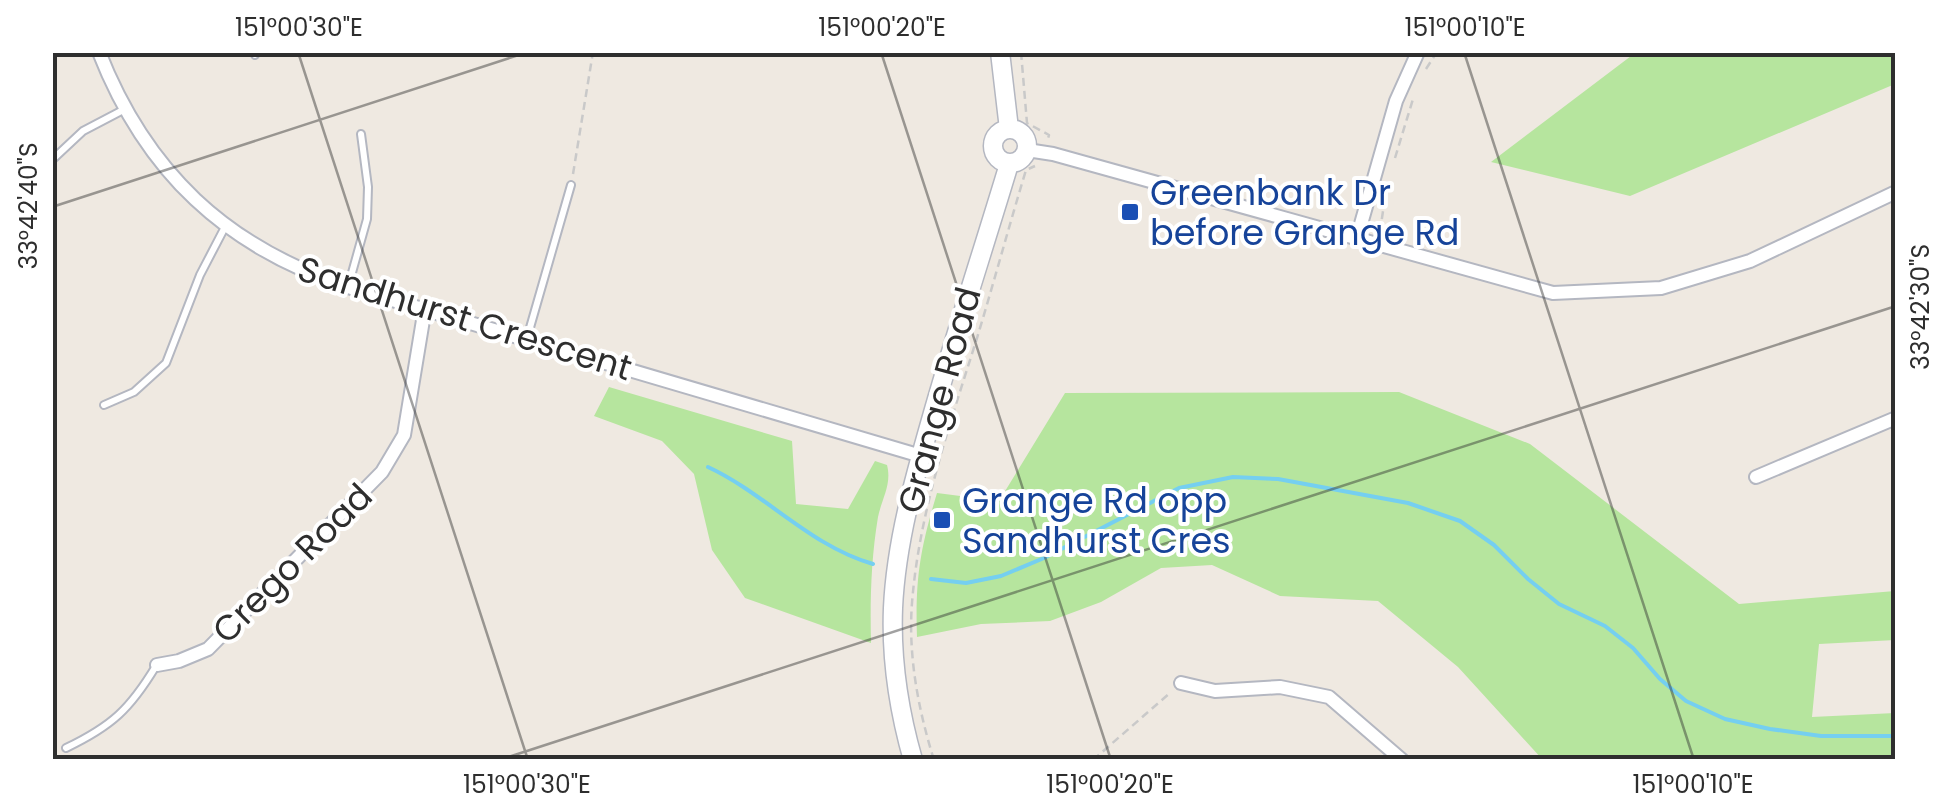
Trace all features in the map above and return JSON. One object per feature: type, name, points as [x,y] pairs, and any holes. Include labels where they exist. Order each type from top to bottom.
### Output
[{"type":"street","name":"Sandhurst Crescent","points":[[99,52],[125,109],[165,168],[225,227],[283,262],[348,287],[921,456]]},
{"type":"street","points":[[1000,52],[1009,129]]},
{"type":"street","points":[[1358,238],[1396,101],[1418,52]]},
{"type":"street","points":[[1036,151],[1009,164],[997,158],[992,146],[998,134],[1009,129],[1023,134],[1036,151],[1554,293],[1661,288],[1750,261],[1896,192]]},
{"type":"street","name":"Grange Road","points":[[913,760],[899,696],[893,609],[899,552],[921,456],[1009,164]]},
{"type":"street","name":"Crego Road","points":[[157,665],[208,649],[382,472],[404,435],[425,308]]},
{"type":"street","points":[[1756,477],[1896,418]]},
{"type":"street","points":[[1181,683],[1214,691],[1280,687],[1329,698],[1402,760]]},
{"type":"lane","points":[[52,160],[83,131],[125,109]]},
{"type":"lane","points":[[348,287],[367,219],[368,187],[361,134]]},
{"type":"lane","points":[[527,338],[572,186]]},
{"type":"lane","points":[[104,405],[134,392],[166,363],[200,275],[225,227]]},
{"type":"lane","name":"Crego Road","points":[[66,748],[103,729],[134,702],[157,665]]},
{"type":"path","points":[[572,186],[593,52]]},
{"type":"path","points":[[934,760],[915,680],[912,607],[918,548],[954,407],[1026,170],[1031,166],[1042,167],[1036,151],[1049,134],[1030,126],[1025,118],[1021,52]]},
{"type":"path","points":[[1419,80],[1437,52]]},
{"type":"path","points":[[1391,171],[1414,98]]},
{"type":"path","points":[[1378,243],[1386,189]]},
{"type":"path","points":[[1092,760],[1181,683]]},
{"type":"green space","points":[[1635,53],[1895,53],[1895,84],[1630,196],[1491,162]]},
{"type":"green space","points":[[609,387],[792,441],[796,504],[848,509],[875,461],[887,465],[887,485],[874,548],[871,643],[745,598],[712,550],[694,474],[662,441],[594,416]]},
{"type":"green space","points":[[1399,392],[1530,444],[1739,604],[1895,591],[1895,640],[1819,644],[1812,717],[1895,713],[1895,759],[1542,759],[1458,667],[1378,601],[1280,596],[1212,565],[1161,568],[1101,602],[1050,621],[981,624],[917,637],[920,564],[937,493],[999,501],[1065,393]]},
{"type":"waterway","points":[[708,467],[808,533],[873,564]]},
{"type":"waterway","points":[[931,579],[966,583],[1001,576],[1179,488],[1233,477],[1278,479],[1408,503],[1460,521],[1494,545],[1559,604],[1605,626],[1633,648],[1686,701],[1725,719],[1821,736],[1896,736]]},
{"type":"place","name":"Greenbank Dr before Grange Rd","points":[[1130,212]]},
{"type":"place","name":"Grange Rd opp Sandhurst Cres","points":[[942,520]]}]
